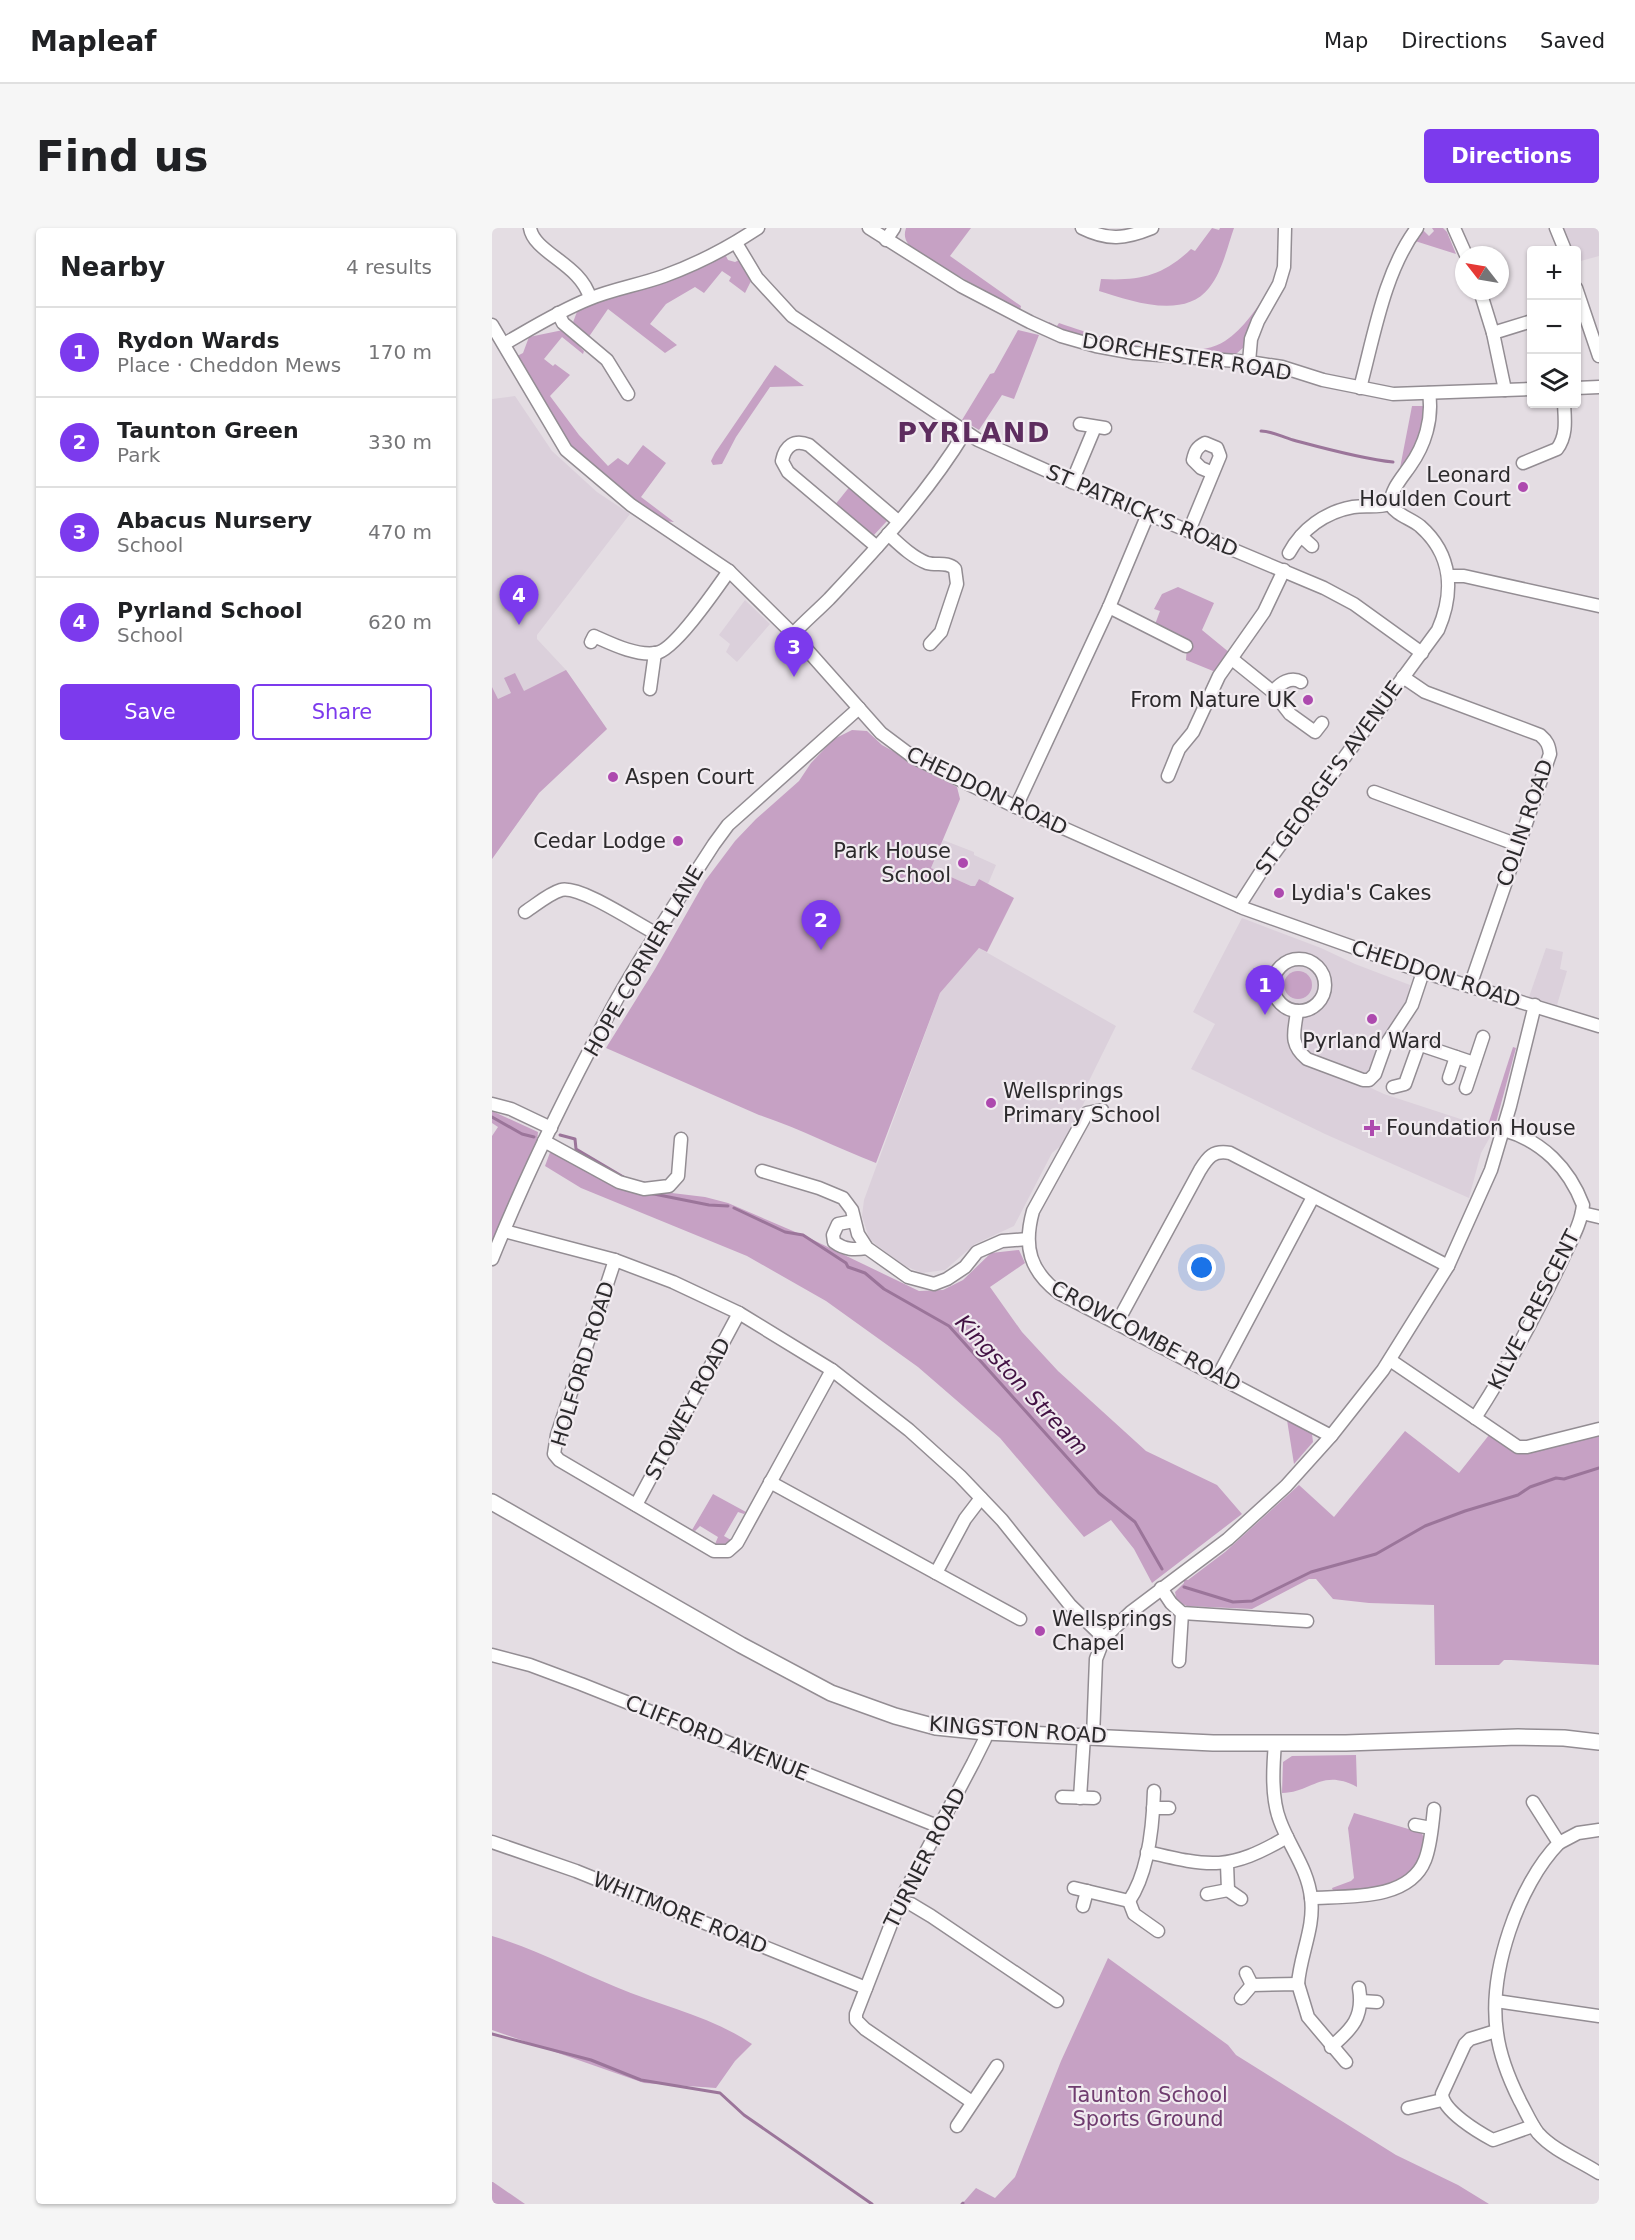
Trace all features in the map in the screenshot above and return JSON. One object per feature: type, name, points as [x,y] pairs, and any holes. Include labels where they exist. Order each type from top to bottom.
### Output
[{"type":"street","points":[[530,228],[538,244],[572,269],[583,281],[590,298]]},
{"type":"street","points":[[504,344],[558,313],[590,298],[664,276],[736,243],[758,228]]},
{"type":"street","name":"DORCHESTER ROAD","points":[[869,228],[961,286],[1061,336],[1096,346],[1134,353],[1249,362],[1282,367],[1323,380],[1393,394],[1527,389]]},
{"type":"street","points":[[886,240],[894,228]]},
{"type":"street","points":[[1082,228],[1098,236],[1116,238],[1152,228]]},
{"type":"street","points":[[1249,362],[1251,339],[1258,321],[1279,284],[1284,267],[1286,228]]},
{"type":"street","points":[[1360,388],[1376,323],[1398,259],[1417,228]]},
{"type":"street","points":[[1454,228],[1462,246]]},
{"type":"street","points":[[1556,228],[1563,246]]},
{"type":"street","name":"ST PATRICK'S ROAD","points":[[736,243],[758,278],[792,316],[965,432],[994,449],[1324,588],[1354,604],[1422,653]]},
{"type":"street","points":[[1482,300],[1493,333],[1505,390]]},
{"type":"street","points":[[1580,300],[1599,356]]},
{"type":"street","points":[[558,313],[563,323],[607,360],[628,394]]},
{"type":"street","points":[[1493,333],[1527,323]]},
{"type":"street","name":"CHEDDON ROAD","points":[[492,325],[566,450],[631,505],[729,571],[793,634],[881,733],[913,757],[939,772],[1239,906],[1423,972],[1599,1026]]},
{"type":"street","points":[[1581,388],[1599,387]]},
{"type":"street","points":[[1390,504],[1395,486],[1411,465],[1423,443],[1430,419],[1429,393]]},
{"type":"street","points":[[1523,463],[1560,446],[1565,423],[1564,408]]},
{"type":"street","points":[[1072,482],[1100,427],[1080,424]]},
{"type":"street","points":[[793,634],[888,534],[965,432]]},
{"type":"street","points":[[877,546],[788,472],[782,461],[786,449],[794,443],[801,442],[809,445],[898,522]]},
{"type":"street","points":[[1189,531],[1213,473]]},
{"type":"street","points":[[1289,553],[1311,525],[1330,514],[1354,507],[1390,504]]},
{"type":"street","points":[[1390,504],[1397,513],[1409,518],[1432,539],[1446,565],[1449,576],[1464,576],[1599,606]]},
{"type":"street","points":[[1016,807],[1109,607],[1148,514]]},
{"type":"street","points":[[888,534],[916,557],[930,564],[948,564],[955,569],[957,584],[941,632],[930,644]]},
{"type":"street","points":[[1301,537],[1312,546]]},
{"type":"street","points":[[1167,767],[1196,724],[1219,676],[1264,612],[1284,570]]},
{"type":"street","points":[[594,636],[630,650],[655,653],[669,645],[684,630],[729,571]]},
{"type":"street","name":"ST GEORGE'S AVENUE","points":[[1239,906],[1264,867],[1438,630],[1449,593],[1449,576]]},
{"type":"street","points":[[1109,607],[1186,646]]},
{"type":"street","points":[[650,689],[655,653]]},
{"type":"street","points":[[1232,658],[1273,692],[1290,714],[1318,728]]},
{"type":"street","name":"COLIN ROAD","points":[[1403,677],[1425,692],[1540,735],[1546,740],[1550,754],[1470,986]]},
{"type":"street","points":[[1273,692],[1289,680],[1296,679],[1302,682]]},
{"type":"street","name":"HOPE CORNER LANE","points":[[492,1259],[544,1141],[617,1000],[714,844],[728,825],[859,708]]},
{"type":"street","points":[[1374,792],[1518,845]]},
{"type":"street","points":[[526,913],[551,894],[561,890],[571,890],[587,895],[657,934]]},
{"type":"street","points":[[1299,959],[1315,965],[1320,970],[1324,986],[1319,1001],[1305,1010],[1297,1011],[1289,1009],[1276,997],[1273,980],[1283,965],[1299,959]]},
{"type":"street","points":[[1297,1011],[1293,1038],[1300,1053],[1307,1059],[1363,1080],[1372,1078],[1385,1046],[1412,1005],[1423,972]]},
{"type":"street","points":[[1080,1797],[1089,1736],[1096,1659],[1104,1638],[1116,1625],[1161,1588],[1252,1519],[1286,1486],[1331,1436],[1390,1360],[1448,1266],[1491,1170],[1504,1130],[1535,1005]]},
{"type":"street","points":[[1394,1034],[1419,1045],[1474,1062]]},
{"type":"street","points":[[1466,1089],[1483,1037]]},
{"type":"street","points":[[1393,1088],[1405,1084],[1419,1045]]},
{"type":"street","points":[[1449,1078],[1456,1057]]},
{"type":"street","points":[[492,1104],[511,1109],[551,1128]]},
{"type":"street","name":"CROWCOMBE ROAD","points":[[1102,1110],[1087,1113],[1033,1212],[1028,1239],[1032,1264],[1041,1278],[1059,1293],[1331,1436]]},
{"type":"street","name":"KILVE CRESCENT","points":[[1475,1418],[1542,1304],[1573,1237],[1583,1205],[1563,1168],[1550,1154],[1540,1145],[1504,1130]]},
{"type":"street","points":[[544,1141],[619,1182],[644,1189],[669,1186],[678,1176],[681,1139]]},
{"type":"street","points":[[1117,1323],[1209,1155],[1222,1152],[1230,1153],[1448,1266]]},
{"type":"street","points":[[762,1171],[819,1188],[843,1198],[852,1210],[858,1234],[867,1248],[908,1278],[934,1284],[947,1279],[965,1267],[977,1252],[1002,1241],[1028,1239]]},
{"type":"street","points":[[1218,1376],[1313,1197]]},
{"type":"street","points":[[1582,1213],[1599,1217]]},
{"type":"street","points":[[854,1221],[838,1224],[833,1235],[834,1242],[851,1250],[867,1248]]},
{"type":"street","points":[[504,1230],[615,1260],[673,1282],[739,1312],[832,1370],[909,1430],[960,1476],[1002,1520],[1070,1605],[1104,1638]]},
{"type":"street","name":"HOLFORD ROAD","points":[[615,1260],[557,1435],[554,1454],[559,1460],[714,1551],[728,1551],[736,1543],[832,1370]]},
{"type":"street","name":"STOWEY ROAD","points":[[636,1505],[739,1312]]},
{"type":"street","points":[[1390,1360],[1518,1447],[1527,1447],[1599,1429]]},
{"type":"street","points":[[770,1482],[1020,1619]]},
{"type":"street","points":[[936,1573],[965,1519],[981,1498]]},
{"type":"street","name":"KINGSTON ROAD","points":[[492,1503],[741,1645],[831,1693],[936,1727],[985,1732],[1214,1743],[1367,1743],[1518,1737],[1564,1738],[1599,1742]]},
{"type":"street","points":[[1161,1588],[1171,1603],[1182,1613],[1307,1621]]},
{"type":"street","points":[[1276,1619],[1278,1606]]},
{"type":"street","points":[[1179,1662],[1182,1613]]},
{"type":"street","name":"CLIFFORD AVENUE","points":[[492,1655],[530,1665],[581,1684],[940,1827]]},
{"type":"street","name":"TURNER ROAD","points":[[972,2102],[878,2038],[856,2020],[856,2014],[900,1901],[985,1739],[985,1732]]},
{"type":"street","points":[[1275,1743],[1276,1808],[1287,1837],[1304,1868],[1311,1898],[1311,1923],[1298,1984],[1308,2017],[1346,2062]]},
{"type":"street","points":[[1129,1901],[1136,1891],[1147,1852],[1154,1808],[1154,1791]]},
{"type":"street","points":[[1062,1797],[1094,1798]]},
{"type":"street","points":[[1533,1802],[1559,1843]]},
{"type":"street","points":[[1154,1808],[1169,1808]]},
{"type":"street","points":[[1311,1898],[1376,1893],[1403,1886],[1422,1867],[1428,1852],[1434,1809]]},
{"type":"street","points":[[1415,1825],[1431,1828]]},
{"type":"street","points":[[1599,1830],[1578,1833],[1559,1843],[1546,1856],[1522,1895],[1508,1938],[1496,2001],[1496,2031],[1504,2067],[1533,2126],[1540,2136],[1553,2146],[1599,2173]]},
{"type":"street","points":[[1147,1852],[1191,1863],[1227,1863],[1261,1852],[1287,1837]]},
{"type":"street","name":"WHITMORE ROAD","points":[[492,1842],[576,1872],[866,1988]]},
{"type":"street","points":[[1227,1863],[1228,1890]]},
{"type":"street","points":[[1083,1906],[1080,1890],[1129,1901]]},
{"type":"street","points":[[1207,1894],[1228,1890],[1241,1899]]},
{"type":"street","points":[[900,1901],[911,1904],[931,1916],[1057,2001]]},
{"type":"street","points":[[1129,1901],[1134,1914],[1158,1931]]},
{"type":"street","points":[[1246,1973],[1252,1985]]},
{"type":"street","points":[[1241,1998],[1252,1985],[1298,1984]]},
{"type":"street","points":[[1331,2047],[1357,2020],[1361,2001],[1359,1988]]},
{"type":"street","points":[[1361,2001],[1377,2002]]},
{"type":"street","points":[[1496,2001],[1599,2016]]},
{"type":"street","points":[[1496,2031],[1470,2039],[1465,2044],[1446,2085],[1442,2100],[1449,2110],[1493,2140],[1533,2126]]},
{"type":"street","points":[[957,2126],[997,2066]]},
{"type":"street","points":[[1408,2108],[1442,2100]]},
{"type":"shaded area","points":[[1563,228],[1599,228],[1599,256],[1581,261],[1581,246],[1570,246]]},
{"type":"shaded area","points":[[515,396],[552,451],[597,492],[630,514],[537,635],[537,639],[566,670],[607,729],[539,793],[492,859],[492,399]]},
{"type":"shaded area","points":[[745,600],[770,624],[737,662],[726,652],[730,644],[719,635]]},
{"type":"shaded area","name":"Park House School","points":[[943,840],[974,852],[974,855],[996,865],[988,884],[979,879],[975,886],[971,886],[931,868]]},
{"type":"shaded area","points":[[1242,918],[1410,985],[1406,1001],[1378,1045],[1367,1073],[1360,1083],[1384,1094],[1494,1130],[1481,1153],[1469,1198],[1325,1134],[1191,1069],[1215,1024],[1193,1012]]},
{"type":"shaded area","name":"Wellsprings Primary School","points":[[979,948],[1116,1026],[1086,1087],[1090,1090],[1080,1111],[1063,1144],[1052,1153],[1014,1226],[975,1244],[945,1270],[922,1273],[905,1266],[869,1238],[862,1216],[864,1200],[940,993]]},
{"type":"shaded area","points":[[1546,948],[1563,952],[1560,969],[1567,971],[1557,1005],[1529,997]]},
{"type":"green space","points":[[906,228],[971,228],[950,256],[1021,306],[1020,311],[918,253],[906,239]]},
{"type":"green space","points":[[1212,228],[1219,230],[1220,228],[1234,228],[1217,275],[1209,288],[1198,298],[1172,306],[1157,305],[1141,303],[1099,291],[1101,279],[1139,278],[1160,271],[1191,249],[1195,251]]},
{"type":"green space","points":[[1432,228],[1443,228],[1447,232],[1455,254],[1415,241],[1423,230],[1429,236],[1434,231]]},
{"type":"green space","points":[[725,254],[728,260],[735,262],[741,259],[781,308],[778,311],[751,281],[745,293],[729,281],[731,277],[722,271],[704,293],[695,287],[666,304],[650,324],[677,345],[665,353],[608,309],[588,338],[572,325],[578,309],[650,286]]},
{"type":"green space","points":[[1270,289],[1245,346],[1236,354],[1150,350],[1085,338],[1048,324],[1049,322],[1057,326],[1059,323],[1142,347],[1188,351],[1208,348],[1232,336],[1250,317]]},
{"type":"green space","points":[[563,330],[584,351],[583,354],[562,337],[544,359],[570,375],[550,396],[579,435],[608,466],[618,458],[628,465],[643,445],[666,463],[641,497],[674,522],[664,521],[658,517],[619,488],[571,447],[517,356],[523,353],[529,337]]},
{"type":"green space","points":[[1018,330],[1039,335],[1014,399],[1002,395],[979,430],[962,420],[990,374],[994,373]]},
{"type":"green space","points":[[775,365],[804,386],[770,387],[736,437],[722,464],[713,465],[711,461],[715,453]]},
{"type":"green space","points":[[1412,406],[1424,406],[1426,422],[1420,439],[1402,469],[1400,468]]},
{"type":"green space","points":[[851,485],[885,515],[887,521],[873,536],[834,506]]},
{"type":"green space","points":[[1178,587],[1214,603],[1202,630],[1230,653],[1218,673],[1186,660],[1187,645],[1154,627],[1160,611],[1154,609],[1162,594]]},
{"type":"green space","points":[[566,670],[607,729],[539,793],[492,859],[492,687],[498,699],[511,693],[504,678],[515,673],[524,691]]},
{"type":"green space","points":[[852,730],[867,731],[882,745],[957,787],[960,799],[931,868],[971,886],[975,886],[979,879],[1014,898],[987,952],[979,948],[940,993],[876,1163],[606,1048],[655,969],[705,881],[735,841],[799,781],[811,763],[834,739]]},
{"type":"green space","points":[[1298,971],[1308,975],[1312,985],[1308,995],[1298,999],[1288,995],[1284,985],[1288,975]]},
{"type":"green space","points":[[1513,1047],[1516,1048],[1494,1130],[1487,1128]]},
{"type":"green space","points":[[492,1111],[538,1132],[537,1141],[492,1248],[492,1136],[498,1127],[492,1123]]},
{"type":"green space","points":[[552,1147],[622,1187],[705,1197],[728,1203],[807,1237],[919,1291],[943,1290],[963,1280],[991,1253],[1019,1250],[1025,1263],[990,1287],[1022,1332],[1058,1371],[1146,1451],[1217,1485],[1242,1514],[1152,1583],[1134,1549],[1111,1520],[1084,1537],[1000,1438],[918,1367],[826,1301],[747,1256],[581,1188],[545,1166]]},
{"type":"green space","points":[[1287,1420],[1312,1434],[1313,1442],[1294,1464]]},
{"type":"green space","points":[[1405,1431],[1459,1473],[1489,1435],[1510,1449],[1599,1433],[1599,1665],[1504,1660],[1499,1665],[1435,1665],[1434,1605],[1369,1603],[1333,1599],[1316,1579],[1309,1579],[1252,1609],[1187,1606],[1177,1602],[1175,1592],[1184,1583],[1184,1579],[1188,1580],[1225,1552],[1299,1485],[1334,1517]]},
{"type":"green space","points":[[713,1494],[746,1512],[744,1514],[738,1512],[724,1536],[731,1540],[724,1545],[715,1544],[718,1537],[700,1526],[695,1531],[692,1530]]},
{"type":"green space","points":[[1356,1755],[1357,1787],[1334,1780],[1282,1793],[1283,1762],[1292,1756]]},
{"type":"green space","points":[[1354,1813],[1422,1833],[1425,1842],[1423,1855],[1411,1875],[1386,1886],[1334,1893],[1332,1888],[1354,1878],[1348,1828]]},
{"type":"green space","points":[[492,1936],[539,1953],[633,1994],[720,2026],[752,2044],[735,2061],[716,2088],[644,2083],[492,2030]]},
{"type":"green space","name":"Taunton School Sports Ground","points":[[1108,1958],[1228,2045],[1236,2055],[1396,2155],[1458,2185],[1489,2204],[962,2204],[976,2188],[995,2198],[1015,2177],[1061,2061]]},
{"type":"green space","points":[[493,2182],[525,2204],[492,2204]]},
{"type":"waterway","points":[[1261,431],[1343,453],[1393,462]]},
{"type":"waterway","name":"Kingston Stream","points":[[492,1117],[522,1134],[534,1137]]},
{"type":"waterway","name":"Kingston Stream","points":[[560,1135],[575,1139],[576,1149],[625,1178]]},
{"type":"waterway","name":"Kingston Stream","points":[[649,1193],[709,1205],[728,1206]]},
{"type":"waterway","name":"Kingston Stream","points":[[734,1208],[785,1232],[803,1235],[846,1263],[848,1267],[865,1273],[884,1289],[949,1326],[1099,1493],[1135,1522],[1162,1569]]},
{"type":"waterway","name":"Kingston Stream","points":[[1184,1587],[1233,1602],[1252,1601],[1311,1572],[1376,1554],[1425,1526],[1518,1495],[1530,1487],[1556,1478],[1564,1479],[1599,1468]]},
{"type":"waterway","points":[[492,2034],[591,2060],[641,2080],[720,2093],[744,2115],[872,2204]]},
{"type":"place","name":"Leonard Houlden Court","points":[[1523,487]]},
{"type":"place","name":"Pyrland School","points":[[519,625]]},
{"type":"place","name":"Abacus Nursery","points":[[794,677]]},
{"type":"place","name":"From Nature UK","points":[[1308,700]]},
{"type":"place","name":"Aspen Court","points":[[613,777]]},
{"type":"place","name":"Cedar Lodge","points":[[678,841]]},
{"type":"place","name":"Park House School","points":[[963,863]]},
{"type":"place","name":"Lydia's Cakes","points":[[1279,893]]},
{"type":"place","name":"Taunton Green","points":[[821,950]]},
{"type":"place","name":"Rydon Wards","points":[[1265,1015]]},
{"type":"place","name":"Pyrland Ward","points":[[1372,1019]]},
{"type":"place","name":"Wellsprings Primary School","points":[[991,1103]]},
{"type":"place","name":"Foundation House","points":[[1372,1128]]},
{"type":"place","name":"Wellsprings Chapel","points":[[1040,1631]]},
{"type":"district","name":"PYRLAND","points":[[974,432]]}]
